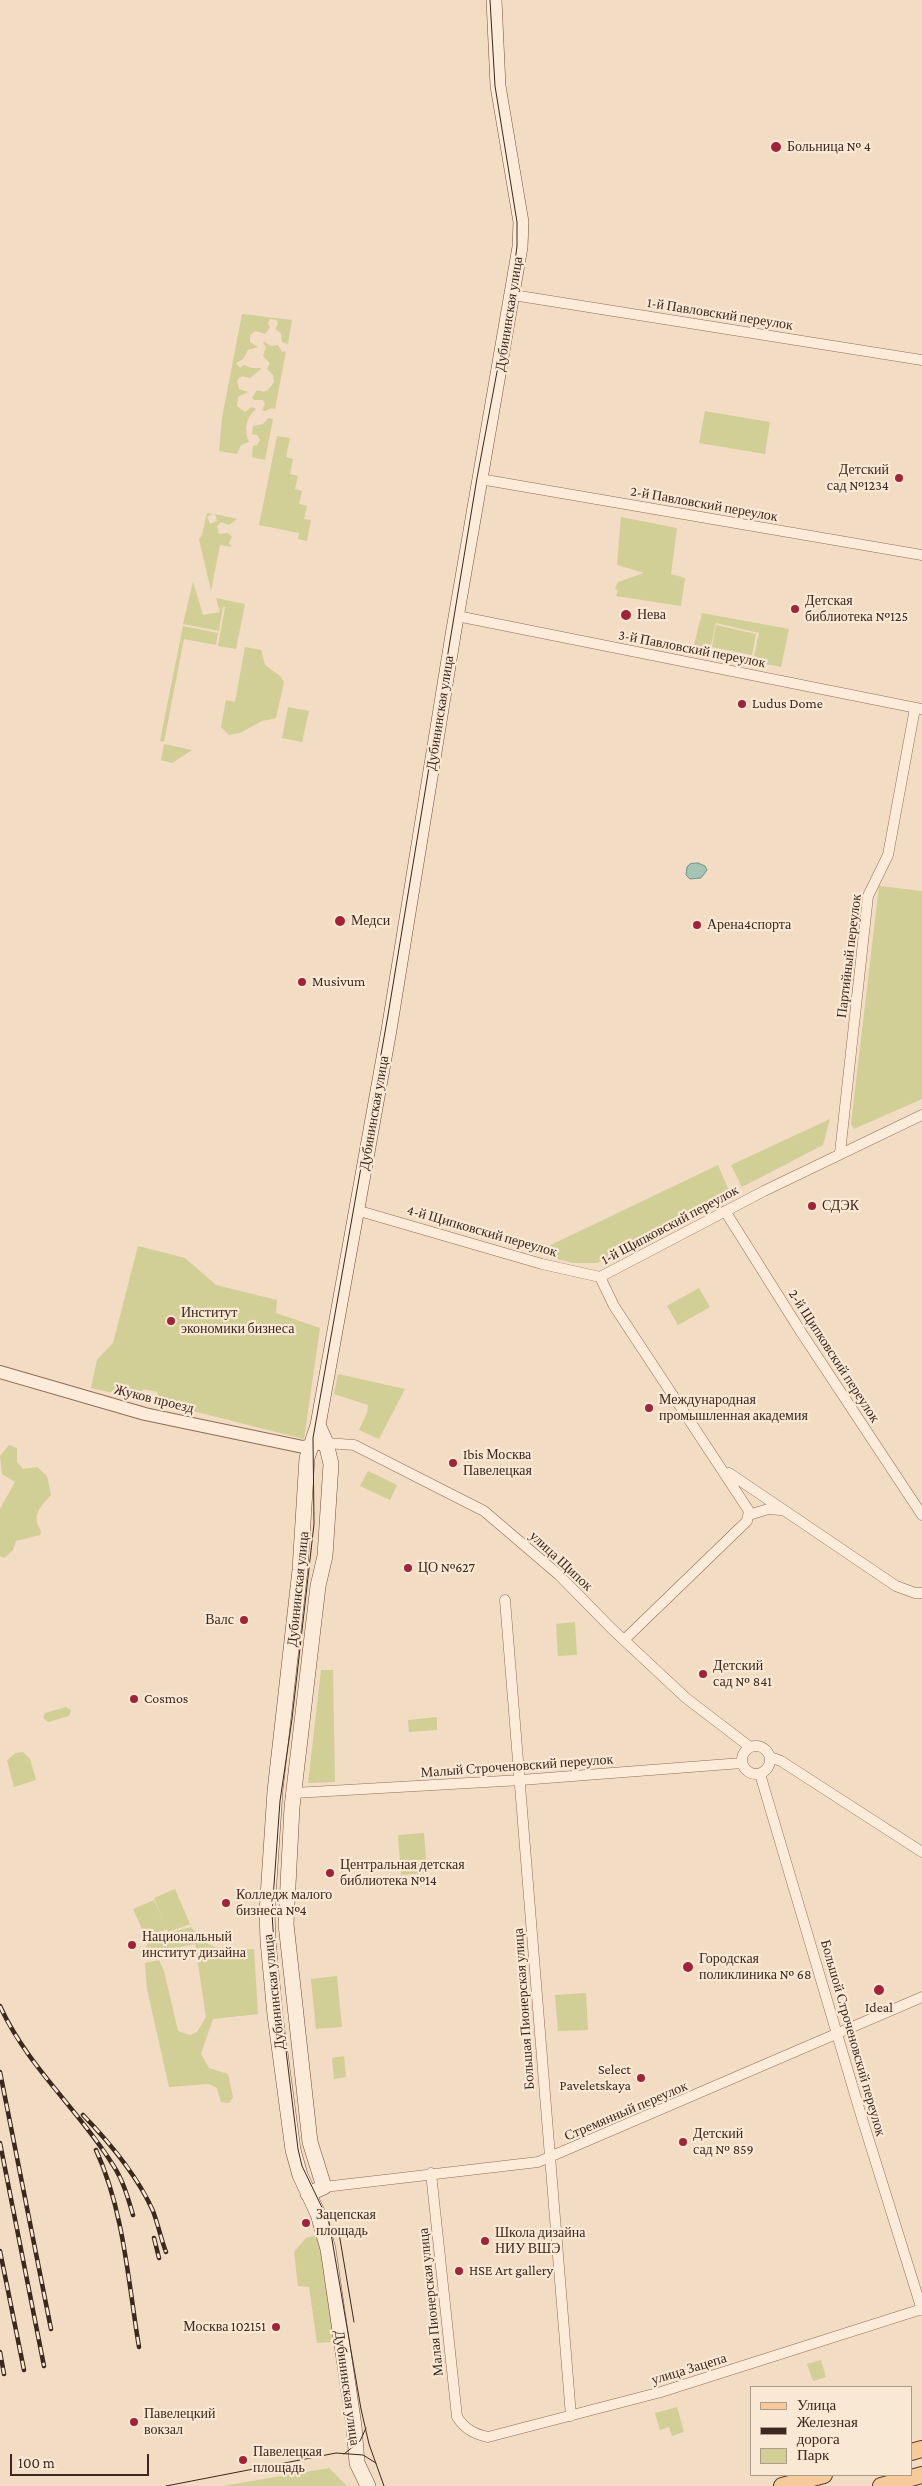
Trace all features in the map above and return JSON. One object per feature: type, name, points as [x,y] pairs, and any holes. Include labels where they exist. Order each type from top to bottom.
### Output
[{"type":"main road","name":"Дубининская улица","points":[[368,2486],[357,2463],[356,2438],[328,2249],[318,2214],[297,2166],[293,2150],[275,2015],[267,1912],[275,1791],[299,1578],[306,1447],[318,1425],[389,1030],[520,247],[521,222],[498,86],[494,0]]},
{"type":"main road","name":"Дубининская улица","points":[[318,1425],[326,1443],[331,1464],[325,1556],[318,1586],[294,1793],[286,1924],[310,2142],[324,2187]]},
{"type":"main road","points":[[308,2194],[324,2187]]},
{"type":"main road","points":[[881,2486],[922,2475]]},
{"type":"main road","points":[[782,2486],[820,2476]]},
{"type":"street","name":"1-й Павловский переулок","points":[[513,295],[922,360]]},
{"type":"street","name":"2-й Павловский переулок","points":[[480,479],[922,555]]},
{"type":"street","name":"3-й Павловский переулок","points":[[457,616],[918,708]]},
{"type":"street","name":"Партийный переулок","points":[[840,1154],[868,896],[888,854],[918,708]]},
{"type":"street","name":"1-й Щипковский переулок","points":[[749,1515],[748,1507],[614,1306],[600,1277],[725,1211],[922,1115]]},
{"type":"street","name":"4-й Щипковский переулок","points":[[356,1210],[542,1264],[600,1277]]},
{"type":"street","name":"2-й Щипковский переулок","points":[[725,1211],[800,1332],[922,1515]]},
{"type":"street","name":"Жуков проезд","points":[[0,1372],[145,1414],[306,1447]]},
{"type":"street","points":[[306,1447],[326,1443]]},
{"type":"street","name":"улица Щипок","points":[[326,1443],[354,1445],[484,1511],[558,1575],[624,1640],[701,1711],[750,1747]]},
{"type":"street","points":[[722,1467],[782,1510],[896,1586],[915,1593],[922,1593]]},
{"type":"street","points":[[624,1640],[747,1521],[749,1515],[768,1509],[782,1510]]},
{"type":"street","name":"Большая Пионерская улица","points":[[505,1600],[521,1780],[570,2416]]},
{"type":"street","points":[[770,1756],[770,1765],[760,1774],[747,1772],[742,1764],[743,1754],[750,1747],[762,1747],[770,1756],[781,1761],[922,1852]]},
{"type":"street","name":"Малый Строченовский переулок","points":[[294,1793],[521,1780],[742,1764]]},
{"type":"street","name":"Большой Строченовский переулок","points":[[760,1774],[837,2034],[922,2309]]},
{"type":"street","name":"Стремянный переулок","points":[[324,2187],[538,2162],[922,1997]]},
{"type":"street","name":"Малая Пионерская улица","points":[[431,2173],[457,2417],[462,2426]]},
{"type":"street","name":"улица Зацепа","points":[[462,2426],[488,2438],[661,2392],[922,2309]]},
{"type":"green space","points":[[242,314],[292,320],[288,344],[282,342],[281,333],[275,329],[278,324],[277,320],[270,319],[268,323],[270,328],[265,334],[255,331],[250,335],[250,342],[258,347],[248,350],[243,359],[236,363],[240,368],[244,365],[262,368],[250,378],[242,376],[237,380],[239,389],[248,392],[238,397],[237,406],[245,412],[252,407],[256,409],[246,424],[249,442],[241,445],[237,454],[219,451],[222,418]]},
{"type":"green space","points":[[265,342],[271,346],[278,345],[282,352],[286,351],[275,409],[271,408],[265,411],[262,410],[265,404],[263,400],[254,400],[252,398],[257,390],[263,392],[268,390],[274,382],[273,375],[267,369],[270,363],[263,356],[266,347],[263,343]]},
{"type":"green space","points":[[705,411],[770,422],[765,454],[699,443]]},
{"type":"green space","points":[[268,418],[273,419],[265,460],[252,457],[253,446],[257,445],[260,440],[257,435],[252,434],[253,426],[263,424]]},
{"type":"green space","points":[[277,436],[290,438],[286,457],[293,459],[290,474],[298,476],[295,489],[302,491],[299,504],[307,506],[304,519],[311,520],[307,541],[298,539],[299,533],[259,525]]},
{"type":"green space","points":[[207,513],[212,514],[207,517],[210,524],[217,521],[215,514],[237,519],[229,525],[221,522],[217,526],[219,534],[228,533],[232,537],[229,543],[232,547],[220,545],[211,591],[199,539],[202,535]]},
{"type":"green space","points":[[621,517],[677,528],[671,574],[685,578],[681,606],[616,596],[618,590],[615,589],[618,582],[644,573],[617,565]]},
{"type":"green space","points":[[193,582],[203,615],[220,612],[216,598],[245,604],[236,649],[218,646],[225,607],[223,607],[219,631],[183,624]]},
{"type":"green space","points":[[702,613],[789,629],[781,667],[693,649]],"holes":[[[716,623],[759,633],[754,657],[710,649]]]},
{"type":"green space","points":[[716,625],[756,634],[752,655],[712,647]]},
{"type":"green space","points":[[183,626],[218,633],[216,645],[184,639],[164,742],[160,741]]},
{"type":"green space","points":[[245,647],[261,650],[265,665],[280,676],[284,682],[276,718],[262,721],[240,733],[229,735],[221,727],[226,700],[235,702]]},
{"type":"green space","points":[[288,707],[309,711],[302,742],[282,738]]},
{"type":"green space","points":[[164,744],[192,750],[172,763],[161,760]]},
{"type":"green space","points":[[879,886],[922,891],[922,1099],[854,1129],[851,1124]]},
{"type":"green space","points":[[830,1119],[823,1145],[742,1187],[731,1165]]},
{"type":"green space","points":[[718,1165],[730,1193],[597,1263],[573,1263],[534,1253]]},
{"type":"green space","points":[[138,1246],[185,1258],[216,1285],[277,1300],[276,1313],[320,1328],[304,1439],[157,1402],[158,1392],[143,1389],[140,1399],[91,1388],[97,1360],[113,1343]]},
{"type":"green space","points":[[699,1288],[710,1307],[678,1325],[667,1306]]},
{"type":"green space","points":[[338,1374],[405,1389],[379,1439],[359,1430],[367,1413],[368,1405],[334,1394]]},
{"type":"green space","points":[[9,1445],[17,1448],[17,1462],[23,1469],[37,1467],[47,1476],[51,1495],[38,1512],[37,1521],[41,1531],[40,1535],[16,1541],[13,1550],[4,1558],[0,1556],[0,1509],[15,1482],[2,1474],[0,1456]]},
{"type":"green space","points":[[368,1471],[397,1485],[390,1500],[360,1486]]},
{"type":"green space","points":[[575,1622],[577,1655],[558,1656],[556,1624]]},
{"type":"green space","points":[[321,1670],[333,1670],[335,1782],[308,1783]]},
{"type":"green space","points":[[66,1707],[71,1710],[69,1716],[48,1722],[43,1718],[45,1713]]},
{"type":"green space","points":[[437,1717],[437,1730],[409,1732],[408,1720]]},
{"type":"green space","points":[[23,1752],[30,1759],[36,1780],[14,1787],[7,1760],[16,1753]]},
{"type":"green space","points":[[424,1833],[427,1873],[401,1875],[398,1835]]},
{"type":"green space","points":[[175,1889],[190,1924],[168,1932],[154,1898]]},
{"type":"green space","points":[[154,1900],[167,1929],[146,1938],[133,1909]]},
{"type":"green space","points":[[191,1927],[205,1941],[219,1948],[227,1950],[254,1949],[258,2014],[213,2019],[201,2054],[209,2068],[228,2074],[233,2097],[229,2103],[221,2102],[217,2088],[209,2084],[169,2087],[147,1989],[145,1963],[159,1960],[164,1971],[178,2031],[190,2035],[197,2032],[206,2017],[195,1944],[151,1953],[146,1946],[150,1938]]},
{"type":"green space","points":[[337,1976],[342,2027],[316,2029],[311,1979]]},
{"type":"green space","points":[[586,1993],[588,2030],[558,2031],[555,1995]]},
{"type":"green space","points":[[344,2056],[346,2077],[334,2079],[332,2058]]},
{"type":"green space","points":[[315,2235],[323,2252],[335,2338],[331,2342],[317,2343],[309,2287],[298,2286],[294,2252],[306,2238]]},
{"type":"green space","points":[[821,2360],[826,2377],[813,2381],[807,2364]]},
{"type":"green space","points":[[677,2407],[684,2432],[672,2436],[669,2427],[660,2430],[655,2413]]},
{"type":"green space","points":[[329,2468],[347,2486],[223,2486]]},
{"type":"shaded area","points":[[698,863],[705,866],[707,870],[701,878],[690,879],[686,875],[687,867],[690,864]]},
{"type":"tram line","points":[[384,2486],[369,2444],[361,2409],[329,2222],[302,2166],[298,2149],[275,1960],[272,1913],[280,1801],[292,1719],[314,1524],[313,1438],[388,1015],[477,478],[509,308],[517,246],[517,222],[495,86],[490,0]]},
{"type":"tram line","points":[[339,2233],[354,2322]]},
{"type":"tram line","points":[[344,2454],[360,2441],[366,2428]]},
{"type":"tram line","points":[[166,2486],[336,2453],[363,2455],[376,2463]]},
{"type":"railway","points":[[0,2006],[24,2048],[85,2125],[117,2171],[133,2215]]},
{"type":"railway","points":[[0,2072],[51,2329]]},
{"type":"railway","points":[[83,2115],[113,2148],[147,2198],[166,2252]]},
{"type":"railway","points":[[0,2143],[44,2366]]},
{"type":"railway","points":[[96,2150],[113,2197],[119,2222],[139,2347]]},
{"type":"railway","points":[[154,2238],[159,2258]]},
{"type":"railway","points":[[0,2251],[24,2370]]},
{"type":"railway","points":[[0,2352],[4,2374]]},
{"type":"place","name":"Больница № 4","points":[[776,147]]},
{"type":"place","name":"Детский сад №1234","points":[[899,478]]},
{"type":"place","name":"Детская библиотека №125","points":[[795,609]]},
{"type":"place","name":"Нева","points":[[626,615]]},
{"type":"place","name":"Ludus Dome","points":[[742,704]]},
{"type":"place","name":"Медси","points":[[340,921]]},
{"type":"place","name":"Арена4спорта","points":[[697,925]]},
{"type":"place","name":"Musivum","points":[[302,982]]},
{"type":"place","name":"СДЭК","points":[[812,1206]]},
{"type":"place","name":"Институт экономики бизнеса","points":[[171,1321]]},
{"type":"place","name":"Международная промышленная академия","points":[[649,1408]]},
{"type":"place","name":"Ibis Москва Павелецкая","points":[[453,1463]]},
{"type":"place","name":"ЦО №627","points":[[408,1568]]},
{"type":"place","name":"Валс","points":[[244,1620]]},
{"type":"place","name":"Детский сад № 841","points":[[703,1674]]},
{"type":"place","name":"Cosmos","points":[[134,1699]]},
{"type":"place","name":"Центральная детская библиотека №14","points":[[330,1873]]},
{"type":"place","name":"Колледж малого бизнеса №4","points":[[226,1903]]},
{"type":"place","name":"Национальный институт дизайна","points":[[132,1945]]},
{"type":"place","name":"Городская поликлиника № 68","points":[[688,1967]]},
{"type":"place","name":"Ideal","points":[[879,1990]]},
{"type":"place","name":"Select Paveletskaya","points":[[641,2078]]},
{"type":"place","name":"Детский сад № 859","points":[[683,2142]]},
{"type":"place","name":"Зацепская площадь","points":[[306,2223]]},
{"type":"place","name":"Школа дизайна НИУ ВШЭ","points":[[485,2241]]},
{"type":"place","name":"HSE Art gallery","points":[[459,2271]]},
{"type":"place","name":"Москва 102151","points":[[276,2327]]},
{"type":"place","name":"Павелецкий вокзал","points":[[134,2422]]},
{"type":"place","name":"Павелецкая площадь","points":[[243,2460]]}]
